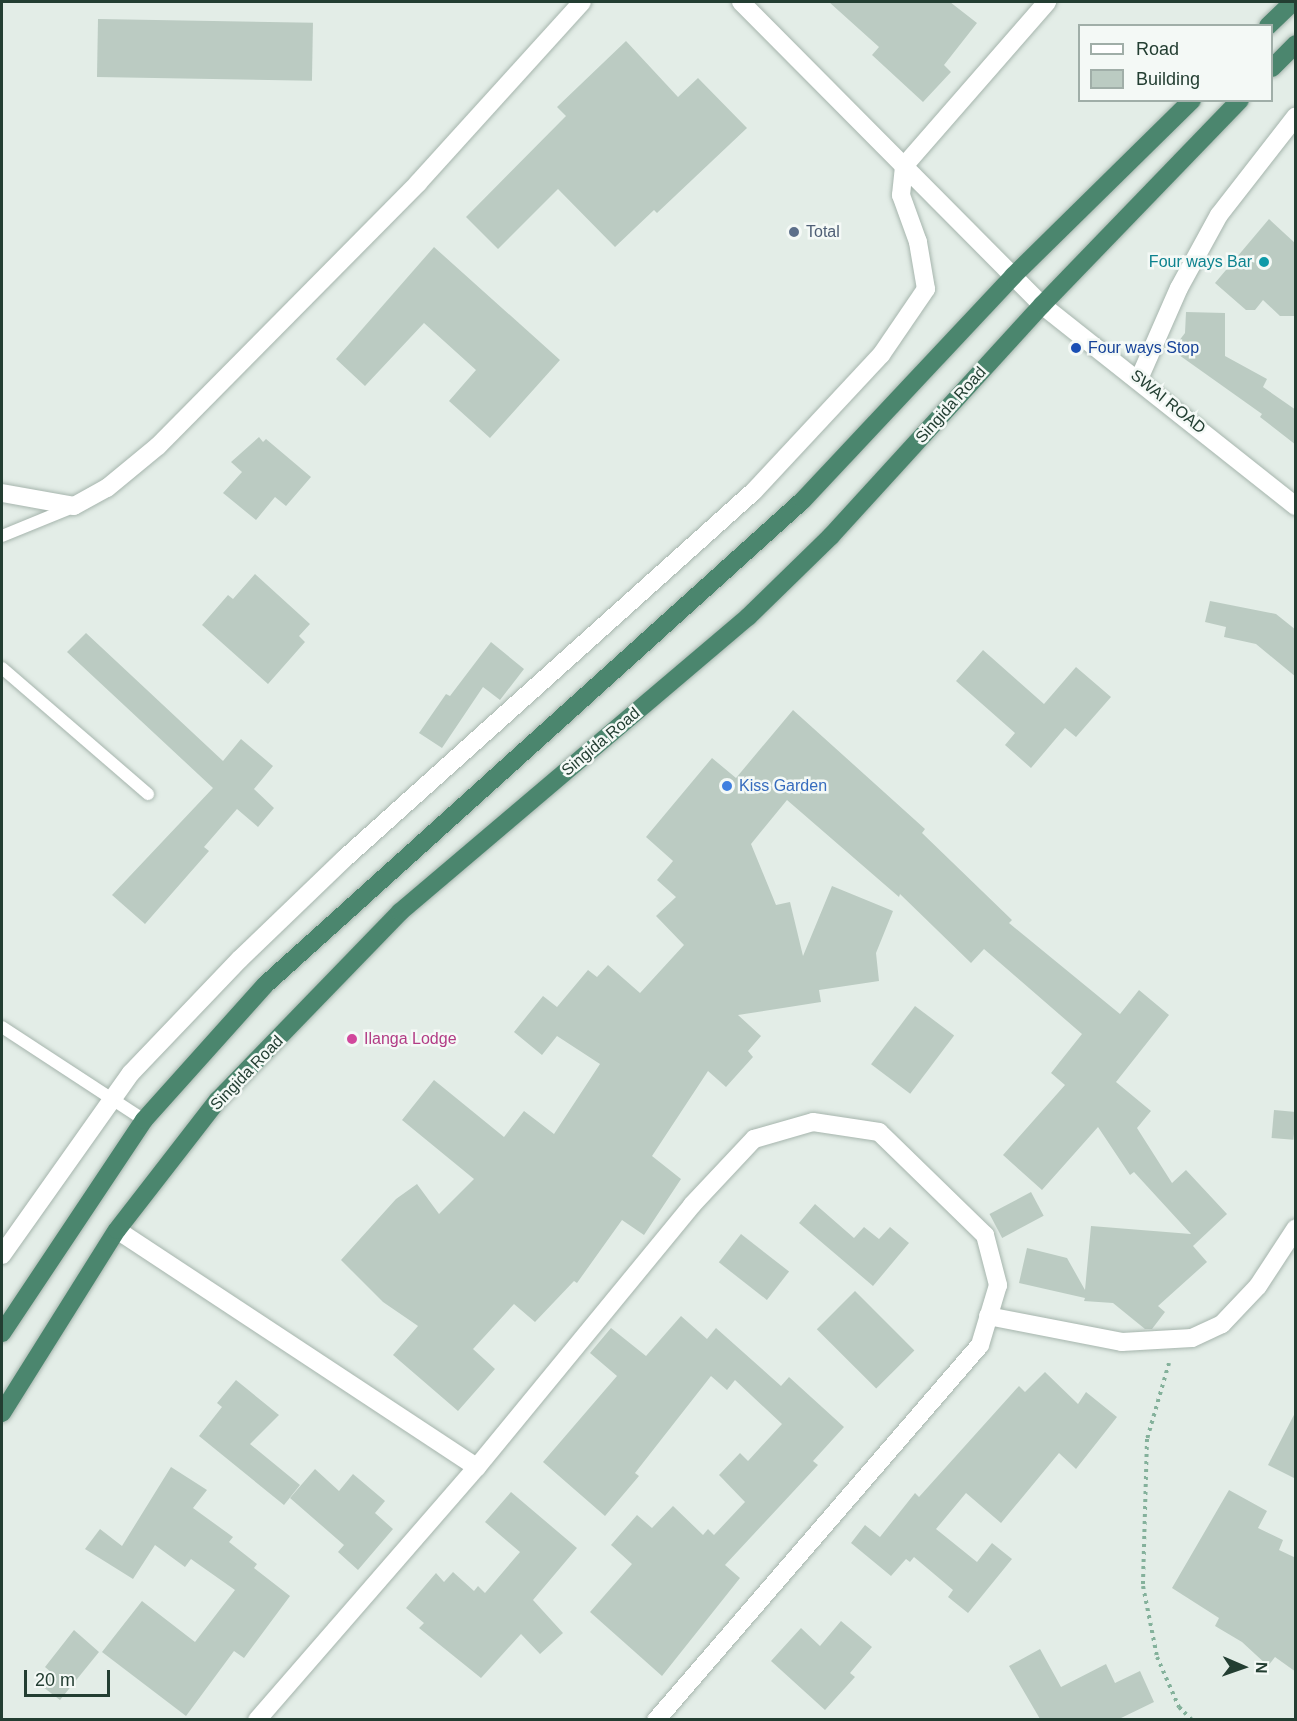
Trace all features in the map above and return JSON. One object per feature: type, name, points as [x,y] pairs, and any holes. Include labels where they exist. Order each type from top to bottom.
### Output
[{"type":"highway","points":[[1270,24],[1293,2]]},
{"type":"highway","points":[[1273,67],[1296,44]]},
{"type":"highway","points":[[2,1333],[144,1120],[265,985],[803,500],[1013,276],[1190,102]]},
{"type":"highway","name":"Singida Road","points":[[2,1413],[117,1230],[218,1100],[400,912],[748,617],[831,536],[1042,305],[1238,102]]},
{"type":"street","points":[[2,493],[74,506],[107,488],[158,446],[418,183],[582,2]]},
{"type":"street","name":"SWAI ROAD","points":[[741,2],[1042,305],[1139,379],[1296,506]]},
{"type":"street","points":[[2,1255],[131,1073],[248,951],[344,859],[754,491],[880,355],[926,289],[918,242],[901,195],[904,166],[1047,2]]},
{"type":"street","points":[[1139,379],[1179,288],[1219,215],[1296,116]]},
{"type":"street","points":[[257,1719],[477,1467],[692,1205],[754,1139],[813,1122],[879,1132],[985,1235],[998,1285],[980,1345],[656,1719]]},
{"type":"street","points":[[988,1316],[1122,1342],[1192,1338],[1222,1324],[1258,1286],[1296,1228]]},
{"type":"street","points":[[117,1230],[477,1467]]},
{"type":"lane","points":[[2,536],[74,506]]},
{"type":"lane","points":[[2,668],[148,794]]},
{"type":"lane","points":[[2,1027],[144,1120]]},
{"type":"path","points":[[1178,1339],[1147,1439],[1143,1586],[1157,1657],[1179,1707],[1192,1719]]},
{"type":"building","points":[[829,2],[950,2],[977,23],[944,65],[951,72],[923,102],[872,55],[879,47]]},
{"type":"building","points":[[98,19],[313,23],[312,81],[97,77]]},
{"type":"building","points":[[626,41],[678,97],[698,78],[747,128],[657,213],[654,210],[615,247],[558,189],[498,249],[466,217],[566,116],[557,107]]},
{"type":"building","name":"Four ways Bar","points":[[1269,219],[1296,244],[1296,316],[1280,316],[1263,300],[1255,310],[1246,310],[1215,283]]},
{"type":"building","points":[[434,247],[560,360],[490,438],[449,401],[476,370],[424,323],[365,386],[336,359]]},
{"type":"building","points":[[1186,312],[1225,313],[1225,356],[1267,379],[1263,387],[1296,410],[1296,445],[1260,417],[1262,414],[1172,350],[1185,333]]},
{"type":"building","points":[[259,437],[263,442],[266,439],[311,477],[286,506],[275,497],[256,520],[223,493],[242,472],[231,462]]},
{"type":"building","points":[[255,574],[310,624],[299,636],[305,642],[268,684],[202,625],[228,595],[233,599]]},
{"type":"building","points":[[1210,601],[1276,614],[1296,630],[1296,677],[1256,644],[1224,637],[1226,627],[1205,622]]},
{"type":"building","points":[[86,633],[223,761],[241,739],[273,766],[254,789],[274,808],[258,827],[237,809],[204,847],[209,851],[145,924],[112,895],[213,788],[67,652]]},
{"type":"building","points":[[491,642],[524,669],[500,700],[483,687],[442,748],[419,733],[446,694],[450,696]]},
{"type":"building","points":[[983,650],[1044,704],[1076,667],[1111,697],[1076,737],[1065,728],[1031,768],[1005,745],[1015,733],[956,681]]},
{"type":"building","points":[[793,710],[925,829],[922,833],[1012,920],[1009,923],[1120,1014],[1139,990],[1169,1015],[1116,1082],[1151,1111],[1137,1128],[1172,1183],[1186,1170],[1227,1214],[1193,1246],[1207,1262],[1158,1306],[1165,1312],[1152,1329],[1145,1329],[1113,1303],[1084,1301],[1085,1298],[1019,1283],[1027,1248],[1067,1258],[1085,1290],[1091,1226],[1191,1234],[1134,1172],[1130,1175],[1098,1127],[1042,1190],[1003,1155],[1065,1085],[1051,1073],[1082,1034],[984,949],[971,963],[900,894],[899,897],[787,800],[751,844],[776,905],[790,902],[803,956],[832,886],[893,911],[876,953],[879,981],[819,990],[821,1002],[738,1015],[761,1036],[748,1051],[753,1057],[726,1087],[708,1071],[652,1156],[681,1179],[644,1235],[622,1220],[577,1283],[574,1281],[535,1322],[514,1304],[473,1349],[495,1369],[458,1411],[393,1355],[418,1326],[383,1302],[341,1260],[396,1199],[417,1184],[439,1214],[474,1179],[402,1120],[434,1080],[504,1137],[524,1111],[554,1134],[600,1064],[557,1036],[542,1055],[514,1032],[543,996],[557,1007],[588,970],[597,977],[608,965],[640,993],[684,945],[656,916],[676,897],[657,880],[673,861],[646,837],[712,758],[736,778]]},
{"type":"building","points":[[915,1006],[954,1035],[910,1094],[871,1064]]},
{"type":"building","points":[[1274,1110],[1296,1112],[1293,1140],[1272,1138]]},
{"type":"building","points":[[1031,1192],[1044,1216],[1002,1238],[990,1214]]},
{"type":"building","points":[[815,1204],[854,1238],[864,1227],[879,1239],[890,1227],[909,1243],[873,1286],[799,1223]]},
{"type":"building","points":[[741,1234],[789,1272],[767,1300],[719,1262]]},
{"type":"building","points":[[855,1291],[914,1350],[876,1389],[817,1329]]},
{"type":"building","points":[[681,1316],[707,1339],[716,1328],[781,1386],[789,1377],[844,1427],[813,1461],[818,1465],[725,1565],[740,1578],[662,1676],[590,1612],[632,1564],[611,1545],[637,1515],[652,1528],[673,1506],[703,1535],[708,1529],[714,1535],[745,1502],[719,1475],[740,1453],[748,1461],[782,1424],[735,1380],[727,1390],[711,1376],[635,1473],[639,1476],[605,1516],[543,1462],[617,1376],[590,1353],[611,1328],[646,1356]]},
{"type":"building","points":[[1045,1372],[1078,1404],[1086,1392],[1117,1417],[1076,1469],[1059,1453],[1001,1523],[966,1493],[936,1529],[977,1562],[992,1543],[1012,1559],[968,1613],[948,1597],[953,1590],[914,1557],[910,1562],[906,1559],[891,1576],[851,1543],[865,1525],[880,1537],[915,1493],[919,1497],[1019,1386],[1025,1392]]},
{"type":"building","points":[[236,1380],[279,1415],[250,1444],[300,1485],[284,1505],[199,1436],[222,1407],[217,1403]]},
{"type":"building","points":[[1296,1411],[1296,1479],[1268,1465]]},
{"type":"building","points":[[171,1467],[207,1490],[193,1508],[233,1537],[229,1542],[257,1564],[254,1568],[290,1596],[244,1658],[234,1651],[186,1716],[102,1652],[142,1601],[195,1642],[235,1590],[191,1559],[185,1567],[155,1545],[133,1579],[85,1549],[100,1529],[122,1546]]},
{"type":"building","points":[[315,1469],[339,1491],[353,1474],[385,1501],[375,1513],[393,1529],[358,1570],[338,1552],[344,1545],[290,1498]]},
{"type":"building","points":[[1229,1490],[1267,1511],[1258,1528],[1283,1540],[1279,1550],[1296,1558],[1296,1672],[1275,1657],[1268,1666],[1242,1642],[1215,1626],[1219,1618],[1172,1588]]},
{"type":"building","points":[[511,1492],[577,1548],[533,1600],[563,1633],[540,1654],[521,1634],[481,1678],[419,1628],[424,1623],[406,1608],[436,1573],[444,1582],[453,1572],[474,1591],[478,1586],[485,1593],[520,1552],[485,1522]]},
{"type":"building","points":[[841,1621],[872,1647],[850,1673],[855,1677],[825,1710],[771,1661],[801,1628],[820,1646]]},
{"type":"building","points":[[74,1630],[99,1652],[60,1700],[43,1687],[52,1673],[45,1667]]},
{"type":"building","points":[[1040,1649],[1061,1687],[1106,1664],[1115,1683],[1140,1671],[1154,1702],[1119,1719],[1040,1719],[1009,1666]]},
{"type":"place","name":"Total","points":[[794,232]]},
{"type":"place","name":"Four ways Bar","points":[[1264,262]]},
{"type":"place","name":"Four ways Stop","points":[[1076,348]]},
{"type":"place","name":"Kiss Garden","points":[[727,786]]},
{"type":"place","name":"Ilanga Lodge","points":[[352,1039]]}]
